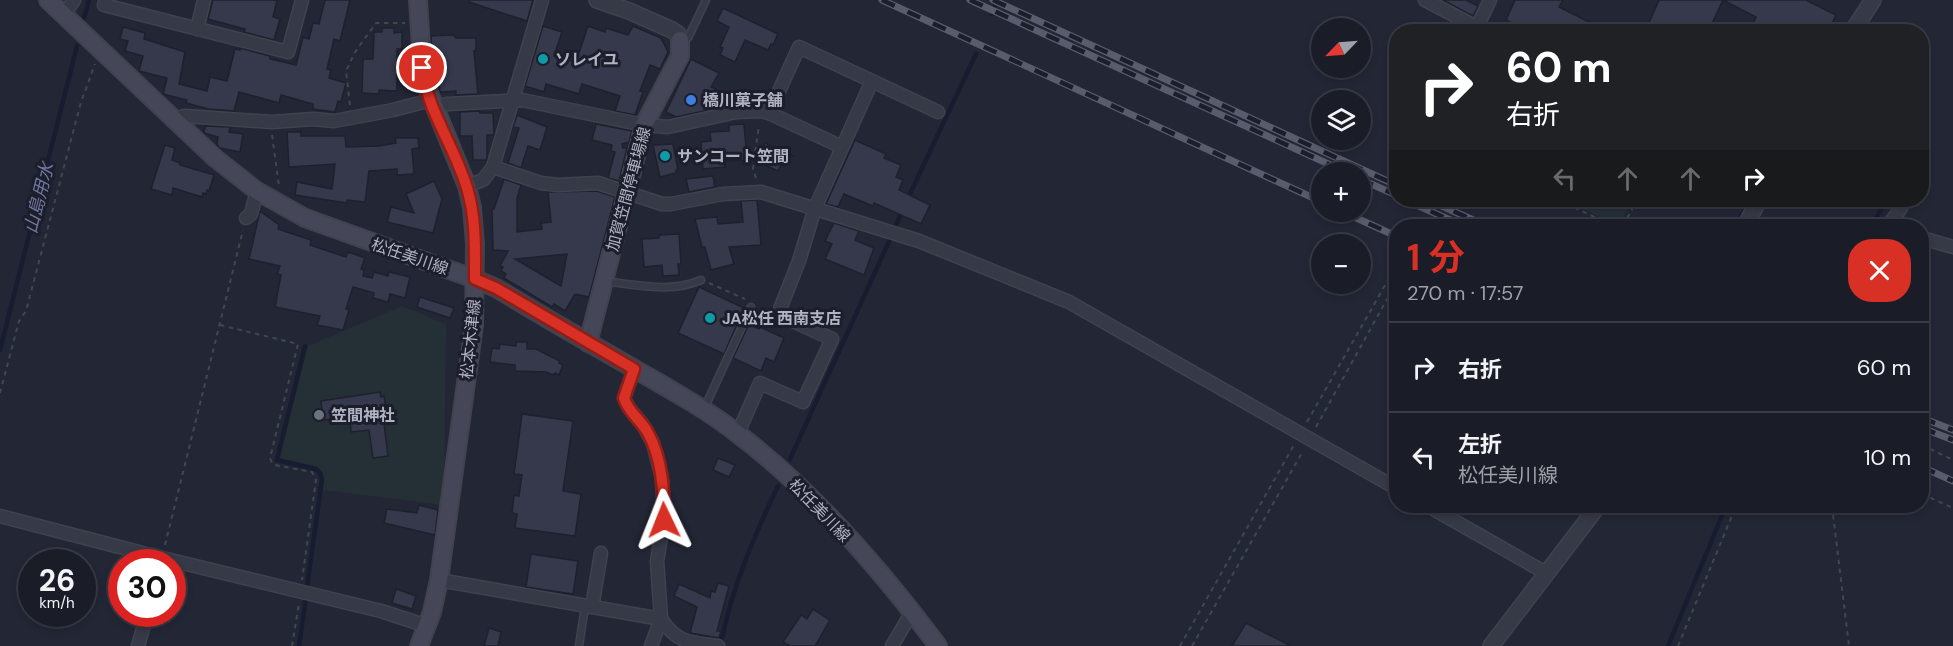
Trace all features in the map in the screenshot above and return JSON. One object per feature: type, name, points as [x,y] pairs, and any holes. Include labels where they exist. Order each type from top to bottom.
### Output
[{"type":"main road","name":"松任美川線","points":[[48,0],[215,158],[257,191],[282,207],[305,218],[496,288],[704,409],[738,433],[769,458],[826,514],[867,558],[938,646]]},
{"type":"main road","name":"松本木津線","points":[[418,0],[423,78],[467,186],[474,226],[475,279],[474,325],[439,580],[427,626],[419,646]]},
{"type":"main road","name":"加賀笠間停車場線","points":[[588,343],[644,124],[680,56],[680,40]]},
{"type":"street","points":[[64,15],[74,0]]},
{"type":"street","points":[[106,0],[104,5],[288,52],[302,0]]},
{"type":"street","points":[[197,29],[204,0]]},
{"type":"street","points":[[467,186],[483,180],[493,167],[542,0]]},
{"type":"street","points":[[597,0],[631,5],[678,34],[680,40]]},
{"type":"street","points":[[1425,0],[1472,24]]},
{"type":"street","points":[[1483,24],[1490,0]]},
{"type":"street","points":[[1857,24],[1873,0]]},
{"type":"street","points":[[765,112],[799,47],[938,111]]},
{"type":"street","points":[[738,433],[760,383],[803,402],[832,339],[778,314],[799,261],[815,208],[872,81]]},
{"type":"street","points":[[174,119],[185,116],[278,122],[313,118],[324,121],[351,120],[432,103],[513,100],[668,127],[736,112],[765,112],[842,147]]},
{"type":"street","points":[[493,167],[541,183],[558,185],[598,183],[662,204],[723,194],[761,192],[919,241],[1069,302],[1389,484]]},
{"type":"street","points":[[246,218],[251,214],[257,191]]},
{"type":"street","points":[[1929,240],[1953,247]]},
{"type":"street","points":[[634,369],[624,398],[648,434],[662,479],[664,520],[657,561],[661,619],[651,646]]},
{"type":"street","points":[[1440,513],[1546,573]]},
{"type":"street","points":[[1491,646],[1593,513]]},
{"type":"street","points":[[0,516],[121,549]]},
{"type":"street","points":[[589,606],[600,553]]},
{"type":"street","points":[[186,566],[381,611],[427,626]]},
{"type":"street","points":[[439,580],[661,619],[675,637],[692,644],[718,646]]},
{"type":"street","points":[[892,646],[912,612]]},
{"type":"street","points":[[138,646],[143,627]]},
{"type":"lane","points":[[680,40],[688,38],[706,0]]},
{"type":"lane","points":[[609,282],[675,288],[701,280]]},
{"type":"lane","points":[[704,409],[751,307]]},
{"type":"lane","points":[[579,646],[589,606]]},
{"type":"path","points":[[351,120],[346,71],[366,34],[376,23],[419,23]]},
{"type":"path","points":[[0,393],[20,321],[26,311],[81,102],[97,58]]},
{"type":"path","points":[[761,192],[753,169],[765,112]]},
{"type":"path","points":[[278,122],[272,134],[282,207]]},
{"type":"path","points":[[1573,207],[1599,219]]},
{"type":"path","points":[[164,549],[246,218]]},
{"type":"path","points":[[1192,646],[1389,279]]},
{"type":"path","points":[[701,280],[749,301],[751,307]]},
{"type":"path","points":[[1180,646],[1389,295]]},
{"type":"path","points":[[220,325],[298,344],[270,458],[275,465],[312,472],[316,480],[292,646]]},
{"type":"path","points":[[1929,448],[1953,460]]},
{"type":"path","points":[[1929,497],[1953,508]]},
{"type":"path","points":[[1678,646],[1733,513]]},
{"type":"path","points":[[1834,513],[1849,646]]},
{"type":"shaded area","points":[[1580,207],[1628,207],[1623,217],[1619,219],[1603,219]]},
{"type":"shaded area","points":[[402,306],[446,324],[444,505],[323,490],[323,475],[318,467],[279,458],[308,346]]},
{"type":"building","points":[[213,0],[277,0],[273,17],[280,19],[274,40],[208,19]]},
{"type":"building","points":[[325,0],[350,0],[340,41],[334,39],[327,69],[331,70],[329,78],[346,83],[341,102],[338,101],[335,112],[313,109],[313,104],[281,95],[279,103],[239,92],[234,111],[208,109],[186,103],[187,100],[163,94],[167,78],[139,71],[143,56],[125,51],[128,41],[120,39],[123,27],[145,33],[144,39],[185,52],[179,84],[207,91],[210,77],[227,81],[235,49],[240,50],[240,48],[270,56],[270,59],[296,65],[303,37],[309,39],[313,23],[319,24]]},
{"type":"building","points":[[469,0],[533,0],[527,21],[469,2]]},
{"type":"building","points":[[1443,0],[1466,0],[1478,6],[1473,16]]},
{"type":"building","points":[[1515,0],[1563,0],[1559,7],[1593,24],[1514,24],[1506,20]]},
{"type":"building","points":[[1659,0],[1723,0],[1712,24],[1648,24]]},
{"type":"building","points":[[1723,0],[1806,0],[1836,15],[1832,24],[1753,24],[1756,17]]},
{"type":"building","points":[[723,8],[778,34],[773,45],[771,44],[768,50],[745,40],[735,62],[720,55],[723,48],[720,47],[729,27],[717,21]]},
{"type":"building","points":[[543,26],[562,32],[554,56],[576,62],[588,26],[605,32],[606,28],[628,35],[633,26],[661,38],[668,52],[660,69],[650,65],[640,91],[643,92],[635,115],[615,111],[620,96],[582,84],[579,94],[546,84],[544,92],[525,86]]},
{"type":"building","points":[[382,28],[394,28],[394,33],[402,32],[402,49],[397,49],[397,91],[379,90],[379,94],[362,93],[363,59],[373,59],[374,32],[382,32]]},
{"type":"building","points":[[453,35],[456,38],[476,38],[476,51],[474,51],[478,94],[456,95],[456,91],[440,92],[436,52],[432,52],[431,36]]},
{"type":"building","points":[[691,59],[719,73],[711,87],[716,89],[709,110],[676,117],[666,112]]},
{"type":"building","points":[[479,111],[480,113],[493,113],[494,135],[487,135],[487,160],[473,160],[472,136],[460,136],[460,112]]},
{"type":"building","points":[[517,115],[547,127],[540,150],[528,146],[521,168],[508,163],[519,128],[513,127]]},
{"type":"building","points":[[596,124],[632,131],[629,142],[622,144],[623,148],[627,148],[619,181],[608,178],[615,152],[611,151],[612,145],[592,140]]},
{"type":"building","points":[[744,124],[747,160],[724,161],[725,167],[703,169],[701,142],[711,141],[710,132],[729,131],[729,125]]},
{"type":"building","points":[[205,126],[230,127],[229,132],[243,134],[240,152],[220,148],[217,145],[218,137],[204,133]]},
{"type":"building","points":[[287,132],[301,132],[301,136],[345,136],[346,147],[379,146],[396,143],[395,138],[418,138],[419,148],[412,149],[414,174],[397,175],[397,169],[369,171],[365,202],[347,200],[347,203],[295,195],[297,182],[332,189],[335,164],[289,167]]},
{"type":"building","points":[[855,140],[886,154],[884,158],[901,165],[896,177],[903,180],[899,190],[930,205],[921,224],[874,203],[873,206],[844,194],[838,207],[826,204]]},
{"type":"building","points":[[765,143],[793,156],[785,157],[778,171],[765,165],[768,158],[759,159]]},
{"type":"building","name":"サンコート笠間","points":[[673,144],[678,170],[676,173],[660,177],[653,145]]},
{"type":"building","points":[[165,145],[175,148],[172,160],[180,165],[214,175],[206,194],[203,193],[202,197],[173,188],[172,195],[151,189]]},
{"type":"building","points":[[713,176],[715,187],[689,192],[686,179]]},
{"type":"building","points":[[504,179],[521,185],[517,198],[517,232],[542,229],[541,223],[551,222],[548,192],[597,191],[615,197],[589,297],[575,294],[565,311],[554,304],[552,307],[504,278],[506,274],[501,271],[503,267],[500,266],[508,251],[493,250],[492,209],[494,209]],"holes":[[[567,254],[561,286],[515,259]]]},
{"type":"building","points":[[434,181],[442,199],[433,233],[387,222],[391,207],[414,213],[406,194]]},
{"type":"building","points":[[757,200],[761,245],[729,247],[734,264],[711,270],[695,219],[717,217],[718,224],[743,222],[741,201]]},
{"type":"building","points":[[260,211],[279,225],[278,229],[311,240],[310,245],[346,257],[348,252],[365,258],[361,269],[364,270],[363,276],[372,278],[374,272],[388,276],[389,272],[410,277],[405,298],[390,294],[388,302],[373,298],[374,293],[353,287],[346,309],[349,310],[343,330],[317,325],[320,316],[275,307],[281,275],[277,274],[280,266],[249,259]]},
{"type":"building","points":[[834,223],[859,231],[855,240],[874,248],[864,275],[825,259],[832,244],[825,241]]},
{"type":"building","points":[[679,234],[681,264],[678,264],[679,275],[663,276],[662,265],[644,267],[642,239]]},
{"type":"building","name":"JA松任 西南支店","points":[[699,287],[744,308],[724,354],[678,333]]},
{"type":"building","points":[[420,297],[454,308],[450,318],[417,307]]},
{"type":"building","points":[[749,324],[784,338],[774,362],[766,358],[761,371],[733,358]]},
{"type":"building","points":[[516,342],[527,342],[527,349],[536,349],[560,361],[559,363],[563,365],[559,375],[546,372],[515,371],[515,365],[490,362],[492,348],[499,349],[500,344],[516,346]]},
{"type":"building","points":[[380,392],[381,397],[384,396],[386,408],[382,409],[388,456],[373,458],[369,430],[351,432],[350,417],[323,420],[321,401]]},
{"type":"building","points":[[522,414],[573,421],[563,491],[581,494],[575,536],[515,528],[517,514],[512,513],[514,495],[519,496],[522,475],[514,474]]},
{"type":"building","points":[[718,458],[735,465],[729,477],[713,470]]},
{"type":"building","points":[[419,505],[438,510],[435,535],[384,523],[387,509],[417,513]]},
{"type":"building","points":[[531,554],[578,561],[573,594],[526,587]]},
{"type":"building","points":[[718,583],[729,586],[717,631],[721,631],[719,638],[690,633],[697,607],[674,596],[679,584],[710,598],[711,591],[715,592]]},
{"type":"building","points":[[396,589],[416,596],[412,609],[392,603]]},
{"type":"building","points":[[813,609],[830,620],[815,646],[790,646],[783,642],[801,615],[807,619]]},
{"type":"building","points":[[1246,623],[1291,646],[1232,646]]},
{"type":"building","points":[[489,628],[501,632],[498,646],[484,646]]},
{"type":"waterway","name":"山島用水","points":[[84,18],[89,0]]},
{"type":"waterway","points":[[992,14],[997,0]]},
{"type":"waterway","name":"山島用水","points":[[0,350],[77,46]]},
{"type":"waterway","points":[[908,198],[976,54]]},
{"type":"waterway","points":[[1740,219],[1746,207]]},
{"type":"waterway","points":[[1876,219],[1882,207]]},
{"type":"waterway","points":[[895,227],[902,212]]},
{"type":"waterway","points":[[790,459],[891,237]]},
{"type":"waterway","points":[[305,346],[277,460],[316,469],[322,479],[307,587]]},
{"type":"waterway","points":[[721,642],[731,602],[745,562],[778,486]]},
{"type":"waterway","points":[[1668,646],[1723,513]]},
{"type":"waterway","points":[[299,646],[306,598]]},
{"type":"railway","points":[[882,0],[1311,197]]},
{"type":"railway","points":[[970,0],[1324,162]]},
{"type":"railway","points":[[993,0],[1389,182]]},
{"type":"railway","points":[[1371,184],[1389,192]]},
{"type":"railway","points":[[1421,207],[1448,219]]},
{"type":"railway","points":[[1444,207],[1471,219]]},
{"type":"railway","points":[[1365,222],[1389,233]]},
{"type":"railway","points":[[1929,421],[1953,430]]},
{"type":"railway","points":[[1929,431],[1953,440]]},
{"type":"railway","points":[[1929,470],[1953,481]]},
{"type":"place","name":"ソレイユ","points":[[543,59]]},
{"type":"place","name":"橋川菓子舗","points":[[691,100]]},
{"type":"place","name":"サンコート笠間","points":[[665,156]]},
{"type":"place","name":"JA松任 西南支店","points":[[710,318]]},
{"type":"place","name":"笠間神社","points":[[319,415]]},
{"type":"route","points":[[422,68],[426,88],[467,186],[474,226],[475,279],[496,288],[634,369],[624,398],[652,442],[662,479],[664,520]]}]
